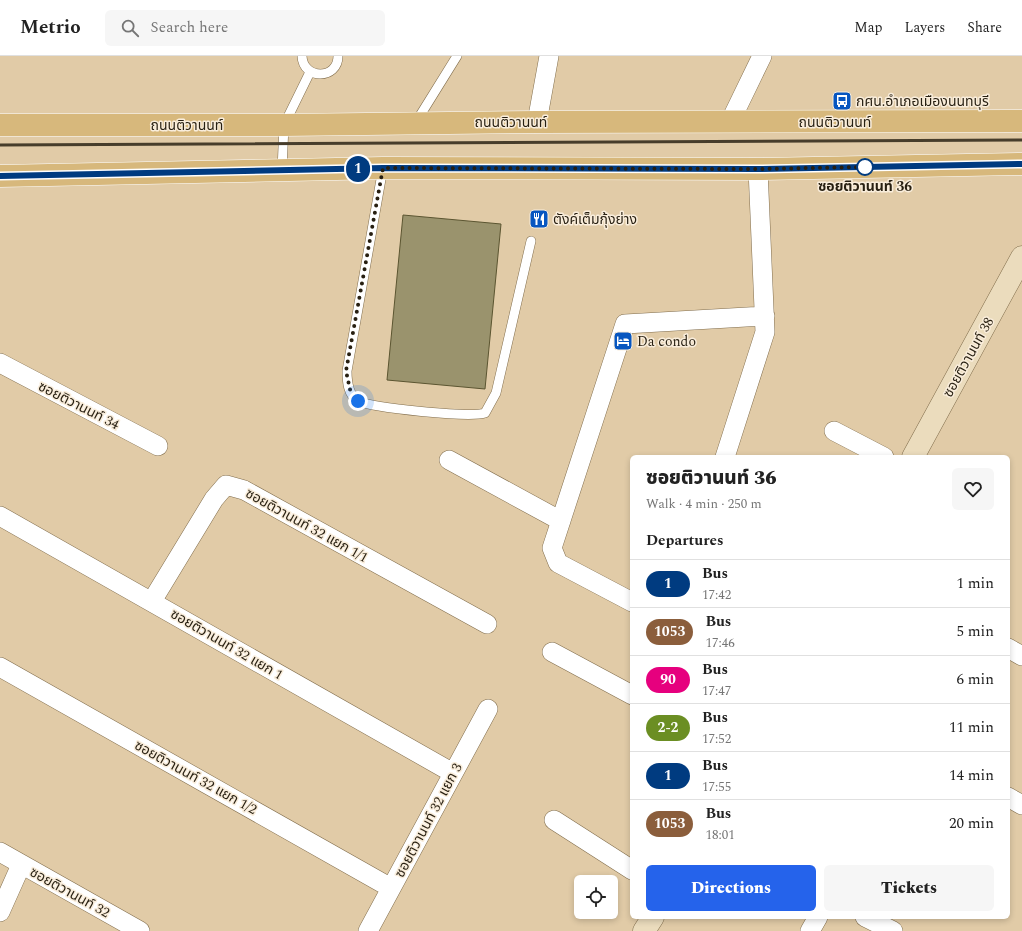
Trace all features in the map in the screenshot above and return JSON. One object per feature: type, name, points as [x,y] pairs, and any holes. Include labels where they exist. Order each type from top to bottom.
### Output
[{"type":"main road","name":"ถนนติวานนท์","points":[[0,125],[284,125],[537,122],[1022,122]]},
{"type":"main road","points":[[0,176],[383,168],[758,169],[1022,164]]},
{"type":"street","points":[[537,122],[549,56]]},
{"type":"street","points":[[730,122],[762,56]]},
{"type":"street","points":[[726,455],[765,332],[758,169]]},
{"type":"street","name":"ซอยติวานนท์ 38","points":[[915,455],[1022,257]]},
{"type":"street","points":[[630,601],[558,563],[552,548],[625,324],[765,316]]},
{"type":"street","name":"ซอยติวานนท์ 34","points":[[0,363],[158,446]]},
{"type":"street","points":[[834,432],[880,455]]},
{"type":"street","points":[[449,460],[561,520]]},
{"type":"street","name":"ซอยติวานนท์ 32 แยก 1/1","points":[[152,601],[214,499],[226,485],[244,490],[487,624]]},
{"type":"street","name":"ซอยติวานนท์ 32 แยก 1","points":[[0,516],[453,773]]},
{"type":"street","points":[[1010,649],[1022,656]]},
{"type":"street","points":[[552,652],[630,694]]},
{"type":"street","name":"ซอยติวานนท์ 32 แยก 1/2","points":[[0,667],[391,888]]},
{"type":"street","name":"ซอยติวานนท์ 32 แยก 3","points":[[368,931],[488,709]]},
{"type":"street","points":[[1010,799],[1022,805]]},
{"type":"street","points":[[554,820],[630,869]]},
{"type":"street","name":"ซอยติวานนท์ 32","points":[[0,852],[140,931]]},
{"type":"street","points":[[0,912],[21,865]]},
{"type":"street","points":[[644,931],[653,919]]},
{"type":"street","points":[[810,931],[817,919]]},
{"type":"street","points":[[869,919],[893,931]]},
{"type":"lane","points":[[302,56],[305,67],[310,72],[324,74],[330,72],[335,66],[338,56]]},
{"type":"lane","points":[[415,123],[457,56]]},
{"type":"lane","points":[[282,170],[284,125],[310,72]]},
{"type":"lane","points":[[383,168],[346,371],[351,394],[358,401],[369,404],[433,412],[477,416],[485,413],[492,404],[496,393],[531,241]]},
{"type":"building","points":[[403,215],[501,224],[485,389],[387,380]]},
{"type":"railway","points":[[0,145],[1022,140]]},
{"type":"bus line","name":"1","points":[[0,176],[383,168],[758,169],[1022,164]]},
{"type":"place","name":"กศน.อำเภอเมืองนนทบุรี","points":[[842,101]]},
{"type":"place","name":"ซอยติวานนท์ 36","points":[[865,167]]},
{"type":"place","name":"ตังค์เต็มกุ้งย่าง","points":[[539,219]]},
{"type":"place","name":"Da condo","points":[[623,341]]},
{"type":"route","points":[[358,401],[351,394],[346,371],[383,168],[758,169],[865,167]]}]
